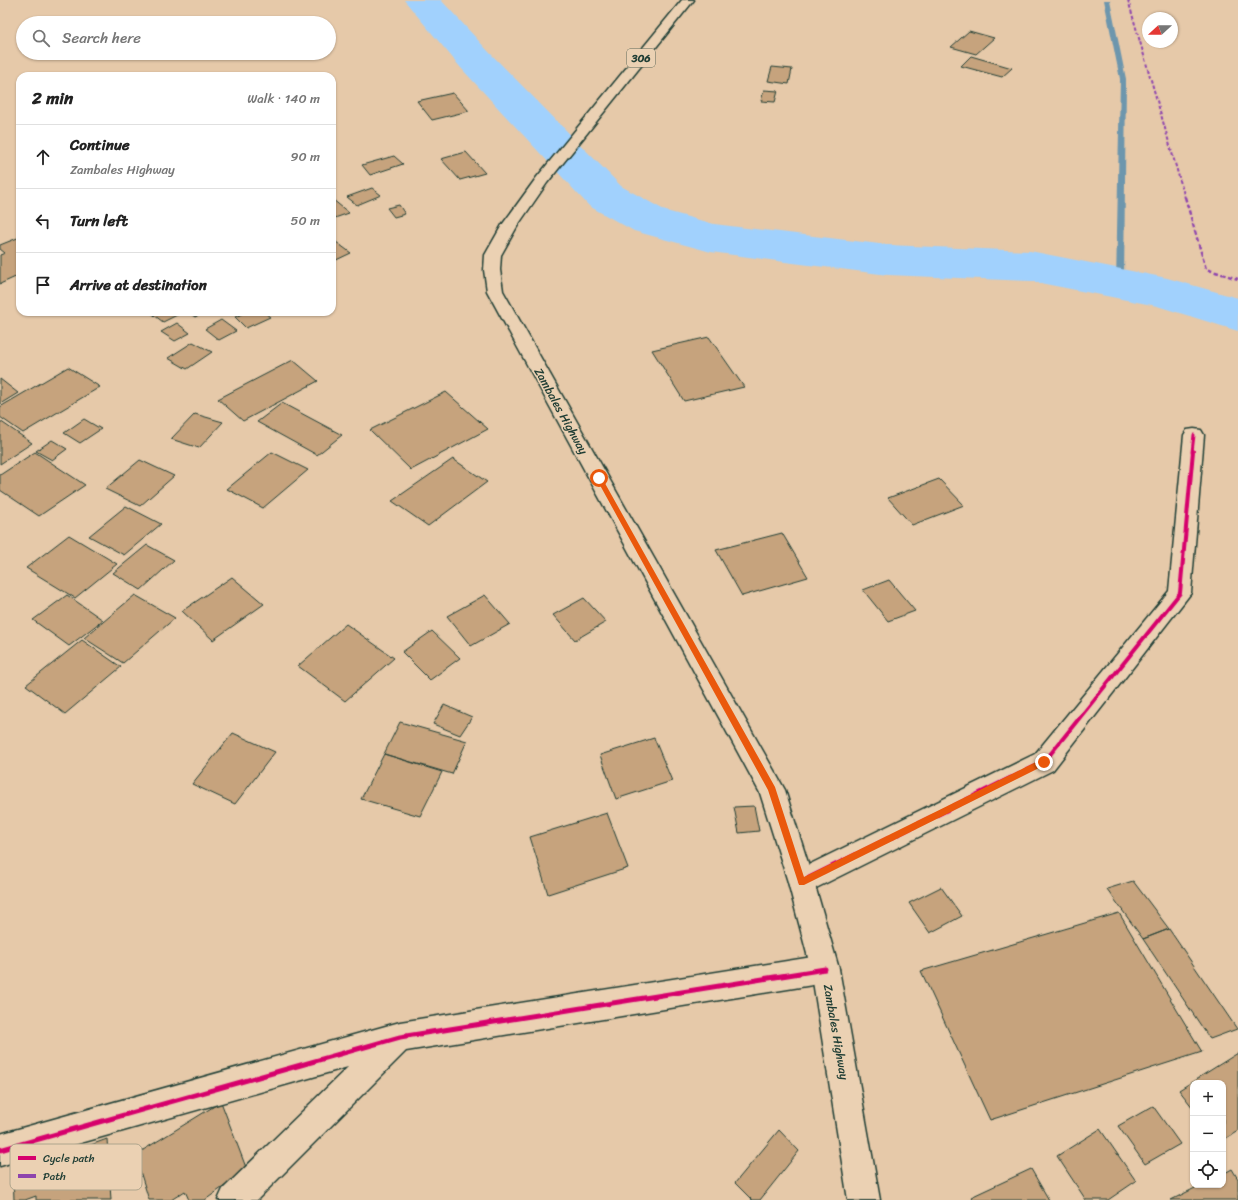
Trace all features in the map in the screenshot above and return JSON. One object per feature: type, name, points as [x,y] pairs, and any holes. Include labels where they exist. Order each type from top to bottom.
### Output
[{"type":"main road","name":"Zambales Highway","points":[[688,0],[542,180],[510,225],[493,255],[492,270],[495,291],[772,790],[801,882],[825,968],[864,1200]]},
{"type":"main road","points":[[801,882],[1044,762],[1180,593],[1194,435]]},
{"type":"main road","points":[[21,1144],[400,1037],[825,968]]},
{"type":"main road","points":[[234,1200],[400,1037]]},
{"type":"main road","points":[[0,1150],[10,1147]]},
{"type":"building","points":[[969,31],[994,38],[976,54],[951,47]]},
{"type":"building","points":[[971,56],[1012,68],[1002,77],[961,66]]},
{"type":"building","points":[[772,67],[792,69],[789,84],[768,81]]},
{"type":"building","points":[[764,90],[778,91],[775,102],[761,101]]},
{"type":"building","points":[[453,93],[469,111],[432,120],[417,101]]},
{"type":"building","points":[[466,152],[485,173],[460,180],[441,159]]},
{"type":"building","points":[[394,156],[403,164],[370,175],[362,165]]},
{"type":"building","points":[[372,188],[381,195],[357,205],[347,197]]},
{"type":"building","points":[[336,202],[349,213],[336,218]]},
{"type":"building","points":[[399,205],[405,214],[394,217],[387,208]]},
{"type":"building","points":[[16,239],[16,277],[0,284],[0,255],[5,253],[0,249],[0,245]]},
{"type":"building","points":[[336,242],[351,253],[336,260]]},
{"type":"building","points":[[155,316],[175,316],[163,322]]},
{"type":"building","points":[[269,316],[270,317],[246,328],[235,317]]},
{"type":"building","points":[[221,320],[236,331],[219,340],[205,329]]},
{"type":"building","points":[[177,323],[190,333],[175,341],[161,332]]},
{"type":"building","points":[[709,337],[744,387],[684,401],[652,350]]},
{"type":"building","points":[[193,342],[212,352],[187,369],[168,358]]},
{"type":"building","points":[[293,360],[318,381],[243,421],[218,399]]},
{"type":"building","points":[[68,367],[100,387],[23,433],[0,417],[0,407]]},
{"type":"building","points":[[0,379],[18,393],[0,404]]},
{"type":"building","points":[[446,392],[488,429],[411,470],[370,430]]},
{"type":"building","points":[[282,403],[342,435],[317,455],[257,422]]},
{"type":"building","points":[[195,414],[223,422],[199,448],[171,439]]},
{"type":"building","points":[[84,419],[101,429],[80,443],[64,433]]},
{"type":"building","points":[[0,421],[32,443],[0,464]]},
{"type":"building","points":[[52,440],[67,449],[52,460],[36,451]]},
{"type":"building","points":[[35,452],[85,485],[39,516],[0,490],[0,475]]},
{"type":"building","points":[[272,452],[308,470],[263,508],[227,489]]},
{"type":"building","points":[[453,459],[487,482],[428,526],[392,501]]},
{"type":"building","points":[[140,460],[174,476],[140,506],[105,489]]},
{"type":"building","points":[[939,479],[964,505],[912,525],[888,498]]},
{"type":"building","points":[[126,506],[161,524],[124,555],[89,536]]},
{"type":"building","points":[[782,533],[808,577],[742,596],[716,550]]},
{"type":"building","points":[[69,535],[117,564],[75,598],[26,568]]},
{"type":"building","points":[[147,545],[174,560],[141,590],[113,573]]},
{"type":"building","points":[[232,577],[264,604],[213,640],[182,611]]},
{"type":"building","points":[[889,580],[915,611],[888,621],[863,590]]},
{"type":"building","points":[[67,595],[103,620],[69,646],[33,620]]},
{"type":"building","points":[[135,595],[175,618],[123,663],[84,638]]},
{"type":"building","points":[[485,595],[510,624],[471,646],[447,616]]},
{"type":"building","points":[[584,598],[606,622],[575,640],[553,615]]},
{"type":"building","points":[[346,624],[394,658],[345,701],[298,666]]},
{"type":"building","points":[[432,631],[460,658],[430,680],[402,652]]},
{"type":"building","points":[[82,640],[121,667],[65,714],[26,685]]},
{"type":"building","points":[[444,705],[472,717],[460,735],[433,724]]},
{"type":"building","points":[[400,722],[467,741],[452,774],[384,754]]},
{"type":"building","points":[[233,733],[275,752],[235,804],[192,784]]},
{"type":"building","points":[[654,738],[672,781],[616,799],[600,755]]},
{"type":"building","points":[[384,754],[442,772],[420,816],[361,799]]},
{"type":"building","points":[[754,806],[759,831],[739,833],[734,807]]},
{"type":"building","points":[[607,813],[628,868],[548,894],[530,837]]},
{"type":"building","points":[[1133,881],[1169,929],[1143,939],[1107,889]]},
{"type":"building","points":[[941,887],[962,916],[930,933],[909,903]]},
{"type":"building","points":[[1119,913],[1202,1052],[990,1120],[921,971]]},
{"type":"building","points":[[1169,929],[1237,1029],[1210,1039],[1143,939]]},
{"type":"building","points":[[1238,1053],[1238,1131],[1226,1138],[1226,1080],[1195,1080]]},
{"type":"building","points":[[1190,1083],[1190,1104],[1179,1090]]},
{"type":"building","points":[[221,1102],[247,1170],[205,1200],[189,1200],[185,1191],[171,1200],[149,1200],[142,1178],[142,1151]]},
{"type":"building","points":[[1153,1106],[1180,1144],[1145,1164],[1118,1126]]},
{"type":"building","points":[[1100,1129],[1136,1181],[1108,1200],[1086,1200],[1057,1156]]},
{"type":"building","points":[[779,1130],[799,1151],[760,1200],[752,1200],[735,1183]]},
{"type":"building","points":[[107,1139],[107,1144],[93,1144]]},
{"type":"building","points":[[1031,1169],[1049,1200],[973,1200],[971,1197]]},
{"type":"building","points":[[1232,1169],[1238,1179],[1238,1200],[1171,1200],[1195,1188],[1226,1188],[1226,1172]]},
{"type":"building","points":[[14,1190],[110,1190],[111,1200],[36,1200],[36,1196],[25,1200],[14,1200]]},
{"type":"waterway","points":[[422,0],[475,60],[605,196],[650,221],[711,238],[785,248],[888,260],[1030,266],[1167,293],[1238,315]]},
{"type":"waterway","points":[[1107,0],[1123,79],[1120,284]]},
{"type":"marked path","points":[[1128,0],[1206,269],[1238,279]]},
{"type":"cycle path","points":[[801,882],[1044,762],[1180,593],[1194,435]]},
{"type":"cycle path","points":[[21,1144],[400,1037],[825,969]]},
{"type":"cycle path","points":[[0,1150],[10,1147]]},
{"type":"route","points":[[599,478],[772,790],[801,882],[1044,762]]}]
